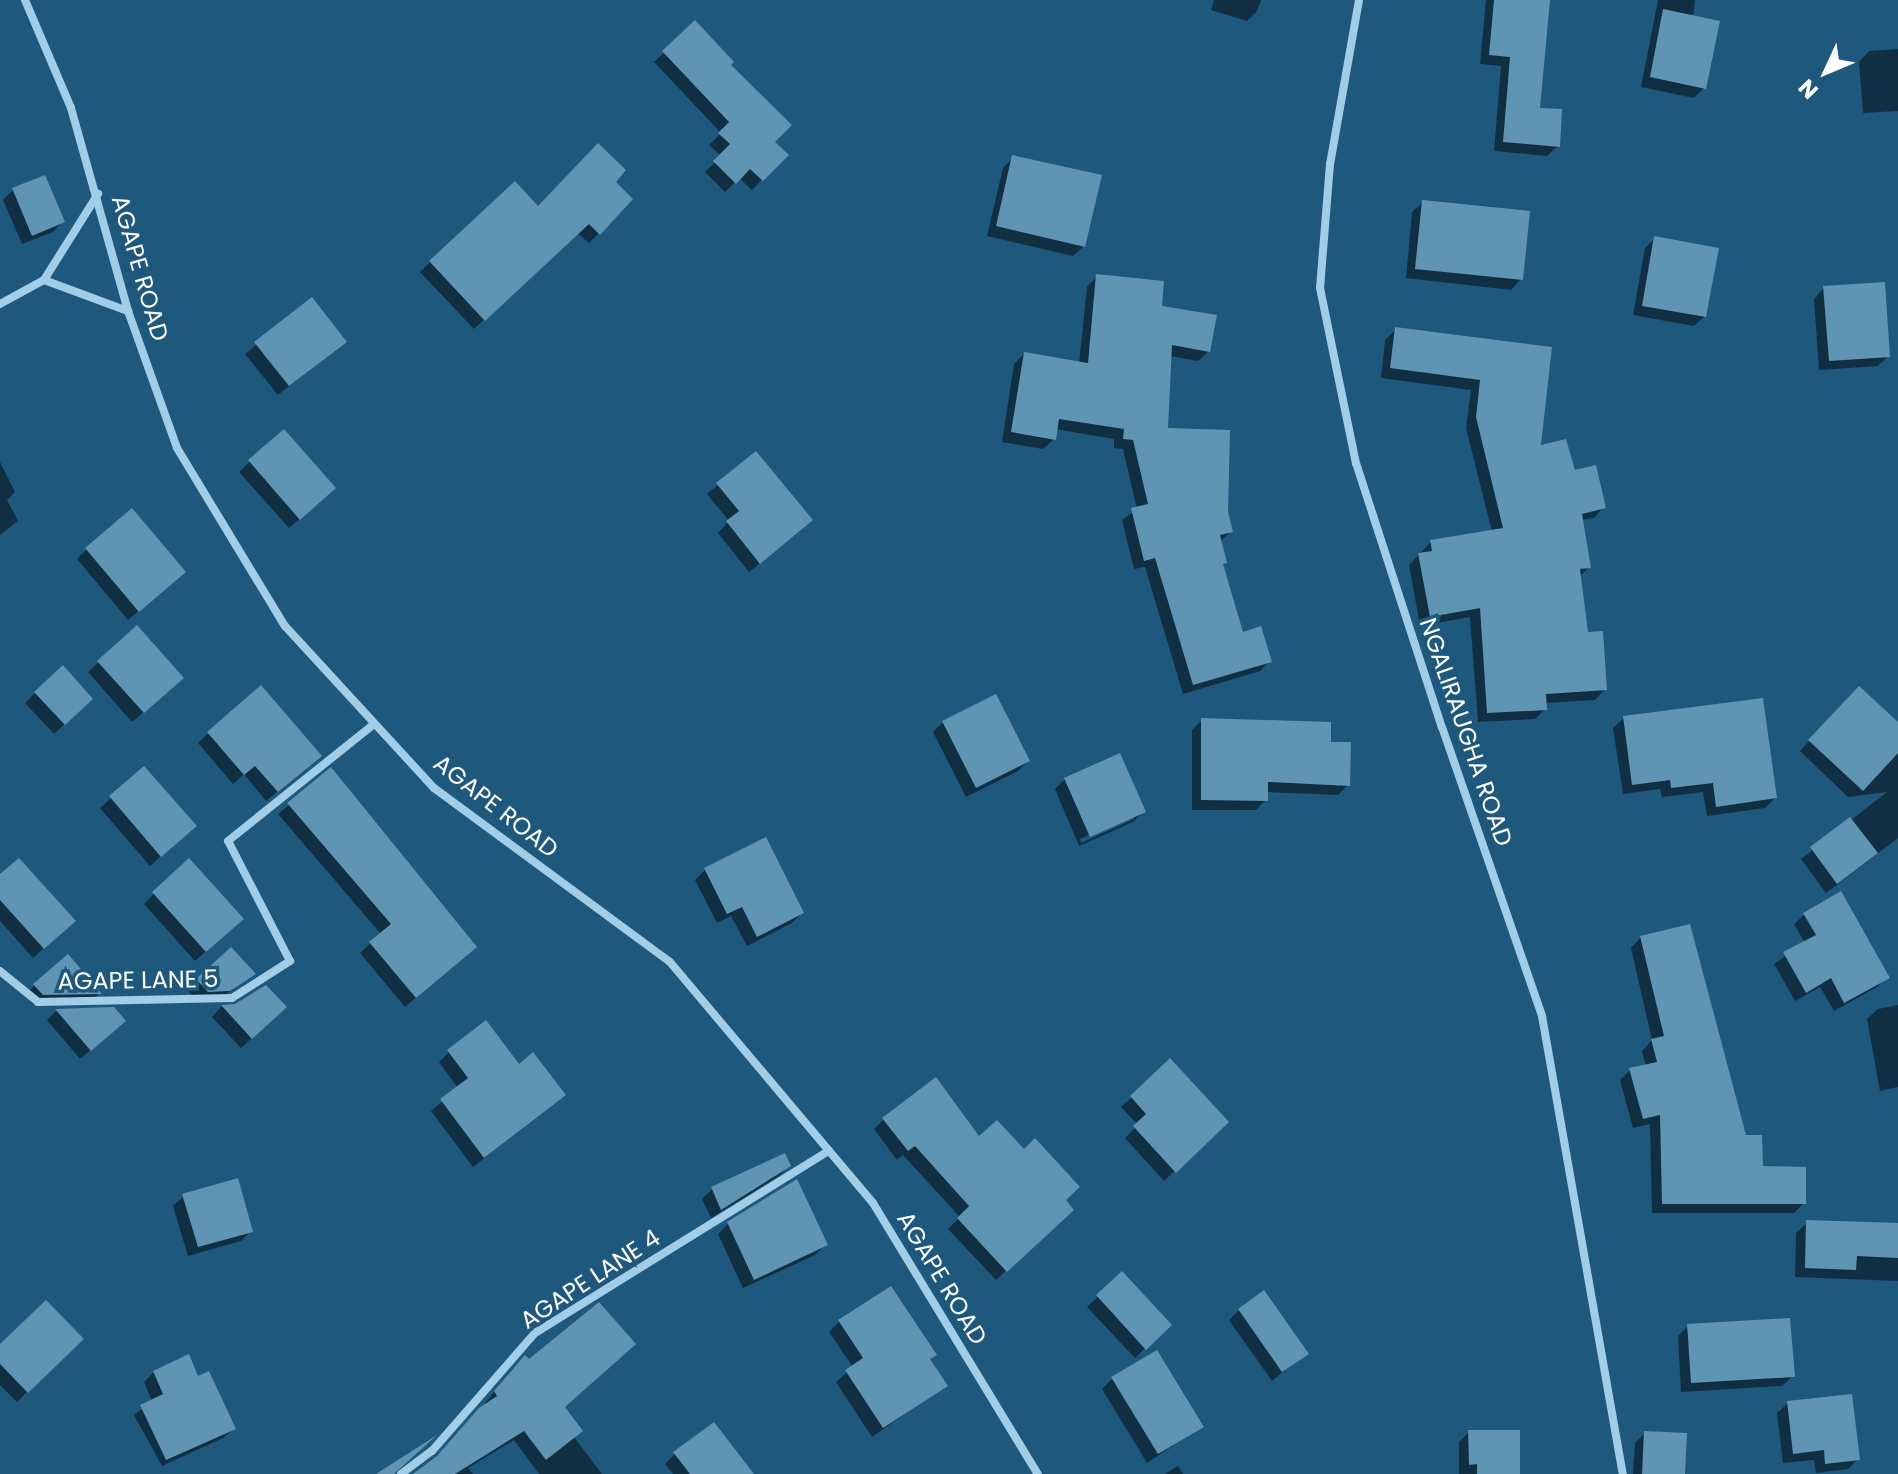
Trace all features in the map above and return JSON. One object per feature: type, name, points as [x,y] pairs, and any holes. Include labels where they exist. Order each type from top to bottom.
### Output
[{"type":"street","name":"AGAPE ROAD","points":[[25,0],[71,108],[98,194],[128,311],[177,448],[285,626],[434,788],[670,962],[873,1203],[1038,1474]]},
{"type":"street","name":"NGALIRAUGHA ROAD","points":[[1359,0],[1330,164],[1320,288],[1356,463],[1442,727],[1542,1016],[1623,1474]]},
{"type":"street","points":[[0,304],[44,280],[98,194]]},
{"type":"street","points":[[44,280],[128,311]]},
{"type":"street","name":"AGAPE LANE 5","points":[[0,971],[38,1002],[232,998],[290,961],[228,841],[374,724]]},
{"type":"street","name":"AGAPE LANE 4","points":[[401,1474],[432,1451],[535,1333],[829,1151]]},
{"type":"building","points":[[1494,0],[1550,0],[1540,108],[1562,109],[1560,147],[1503,142],[1510,57],[1489,55]]},
{"type":"building","points":[[1663,9],[1720,21],[1706,89],[1650,77]]},
{"type":"building","points":[[695,20],[734,62],[731,65],[792,125],[775,142],[789,155],[763,181],[750,169],[736,184],[713,161],[730,144],[718,133],[729,122],[662,51]]},
{"type":"building","points":[[598,143],[626,170],[616,182],[633,199],[600,235],[589,224],[485,321],[429,261],[515,181],[538,206]]},
{"type":"building","points":[[1012,155],[1102,175],[1085,247],[996,226]]},
{"type":"building","points":[[45,175],[65,222],[32,236],[12,188]]},
{"type":"building","points":[[1422,200],[1530,211],[1523,280],[1415,269]]},
{"type":"building","points":[[1654,236],[1719,248],[1706,317],[1642,306]]},
{"type":"building","points":[[1096,274],[1164,281],[1162,306],[1217,315],[1210,352],[1172,345],[1168,428],[1230,430],[1228,512],[1233,532],[1220,535],[1227,563],[1223,564],[1243,632],[1261,626],[1272,662],[1193,685],[1155,558],[1144,561],[1131,508],[1148,504],[1133,440],[1123,439],[1124,429],[1059,419],[1056,440],[1011,432],[1024,352],[1088,363]]},
{"type":"building","points":[[1885,282],[1890,357],[1829,361],[1823,286]]},
{"type":"building","points":[[312,297],[347,342],[289,386],[254,342]]},
{"type":"building","points":[[1395,327],[1552,347],[1541,445],[1566,439],[1575,470],[1596,465],[1606,508],[1582,514],[1591,568],[1580,569],[1588,632],[1603,631],[1607,690],[1546,694],[1547,710],[1487,713],[1480,608],[1430,617],[1418,553],[1432,551],[1430,540],[1503,528],[1476,417],[1480,380],[1390,368]]},
{"type":"building","points":[[284,429],[336,488],[300,520],[248,460]]},
{"type":"building","points":[[756,451],[813,520],[760,564],[726,521],[739,511],[716,483]]},
{"type":"building","points":[[132,508],[186,572],[139,612],[85,548]]},
{"type":"building","points":[[137,625],[184,678],[144,713],[97,661]]},
{"type":"building","points":[[63,665],[93,699],[65,725],[34,692]]},
{"type":"building","points":[[261,685],[322,756],[278,792],[255,766],[244,775],[207,732]]},
{"type":"building","points":[[1859,686],[1898,722],[1898,753],[1863,791],[1808,740]]},
{"type":"building","points":[[996,694],[1030,761],[976,788],[942,721]]},
{"type":"building","points":[[1763,698],[1777,798],[1716,807],[1713,783],[1671,788],[1670,780],[1632,785],[1623,716]]},
{"type":"building","points":[[1201,718],[1331,722],[1331,742],[1351,742],[1350,786],[1268,782],[1268,801],[1201,800]]},
{"type":"building","points":[[1120,753],[1146,812],[1090,837],[1064,778]]},
{"type":"building","points":[[144,766],[197,826],[161,857],[109,796]]},
{"type":"building","points":[[331,767],[477,947],[416,998],[369,942],[391,924],[287,803]]},
{"type":"building","points":[[1850,817],[1878,853],[1837,884],[1810,847]]},
{"type":"building","points":[[766,837],[804,913],[757,937],[742,907],[727,914],[704,868]]},
{"type":"building","points":[[19,858],[76,921],[44,949],[0,900],[0,874]]},
{"type":"building","points":[[189,858],[244,919],[206,952],[152,892]]},
{"type":"building","points":[[1841,891],[1890,978],[1844,1003],[1831,978],[1806,993],[1783,952],[1816,935],[1803,913]]},
{"type":"building","points":[[1690,924],[1746,1135],[1762,1135],[1763,1166],[1806,1167],[1806,1204],[1662,1204],[1660,1115],[1643,1119],[1629,1068],[1657,1062],[1651,1039],[1664,1036],[1640,936]]},
{"type":"building","points":[[231,947],[256,974],[230,991],[208,992],[196,979]]},
{"type":"building","points":[[68,954],[102,994],[43,995],[33,984]]},
{"type":"building","points":[[266,985],[287,1007],[252,1039],[221,1005],[235,1004]]},
{"type":"building","points":[[114,1007],[126,1021],[91,1051],[55,1009]]},
{"type":"building","points":[[486,1020],[519,1064],[533,1052],[566,1095],[484,1158],[440,1099],[468,1078],[447,1050]]},
{"type":"building","points":[[1170,1058],[1229,1122],[1176,1173],[1133,1126],[1146,1114],[1130,1096]]},
{"type":"building","points":[[936,1077],[979,1136],[997,1120],[1024,1149],[1035,1138],[1080,1187],[1066,1200],[1074,1210],[1007,1272],[957,1218],[969,1206],[915,1146],[908,1151],[882,1118]]},
{"type":"building","points":[[785,1153],[791,1166],[721,1210],[711,1187]]},
{"type":"building","points":[[238,1178],[253,1232],[198,1247],[182,1194]]},
{"type":"building","points":[[797,1179],[828,1245],[754,1280],[727,1222]]},
{"type":"building","points":[[1806,1220],[1898,1223],[1898,1258],[1857,1256],[1856,1270],[1805,1268]]},
{"type":"building","points":[[1122,1271],[1172,1325],[1146,1350],[1096,1295]]},
{"type":"building","points":[[891,1286],[937,1355],[930,1359],[948,1386],[883,1428],[845,1370],[863,1358],[838,1320]]},
{"type":"building","points":[[1264,1290],[1309,1354],[1282,1372],[1238,1309]]},
{"type":"building","points":[[46,1300],[84,1339],[28,1393],[0,1364],[0,1344]]},
{"type":"building","points":[[599,1302],[636,1344],[565,1407],[583,1431],[546,1460],[524,1431],[455,1474],[413,1474],[437,1456],[479,1408],[497,1396],[494,1391],[525,1355],[529,1359]]},
{"type":"building","points":[[1790,1318],[1795,1377],[1691,1383],[1687,1324]]},
{"type":"building","points":[[1157,1350],[1204,1427],[1158,1454],[1111,1377]]},
{"type":"building","points":[[189,1354],[198,1376],[209,1371],[236,1429],[166,1460],[140,1405],[163,1394],[153,1371]]},
{"type":"building","points":[[1852,1394],[1860,1460],[1825,1464],[1824,1450],[1793,1454],[1787,1401]]},
{"type":"building","points":[[714,1422],[754,1474],[690,1474],[673,1452]]},
{"type":"building","points":[[1468,1430],[1520,1430],[1520,1474],[1477,1474],[1477,1464],[1469,1465]]},
{"type":"building","points":[[1644,1431],[1687,1433],[1685,1474],[1642,1474]]},
{"type":"building","points":[[437,1435],[394,1474],[376,1474]]}]
